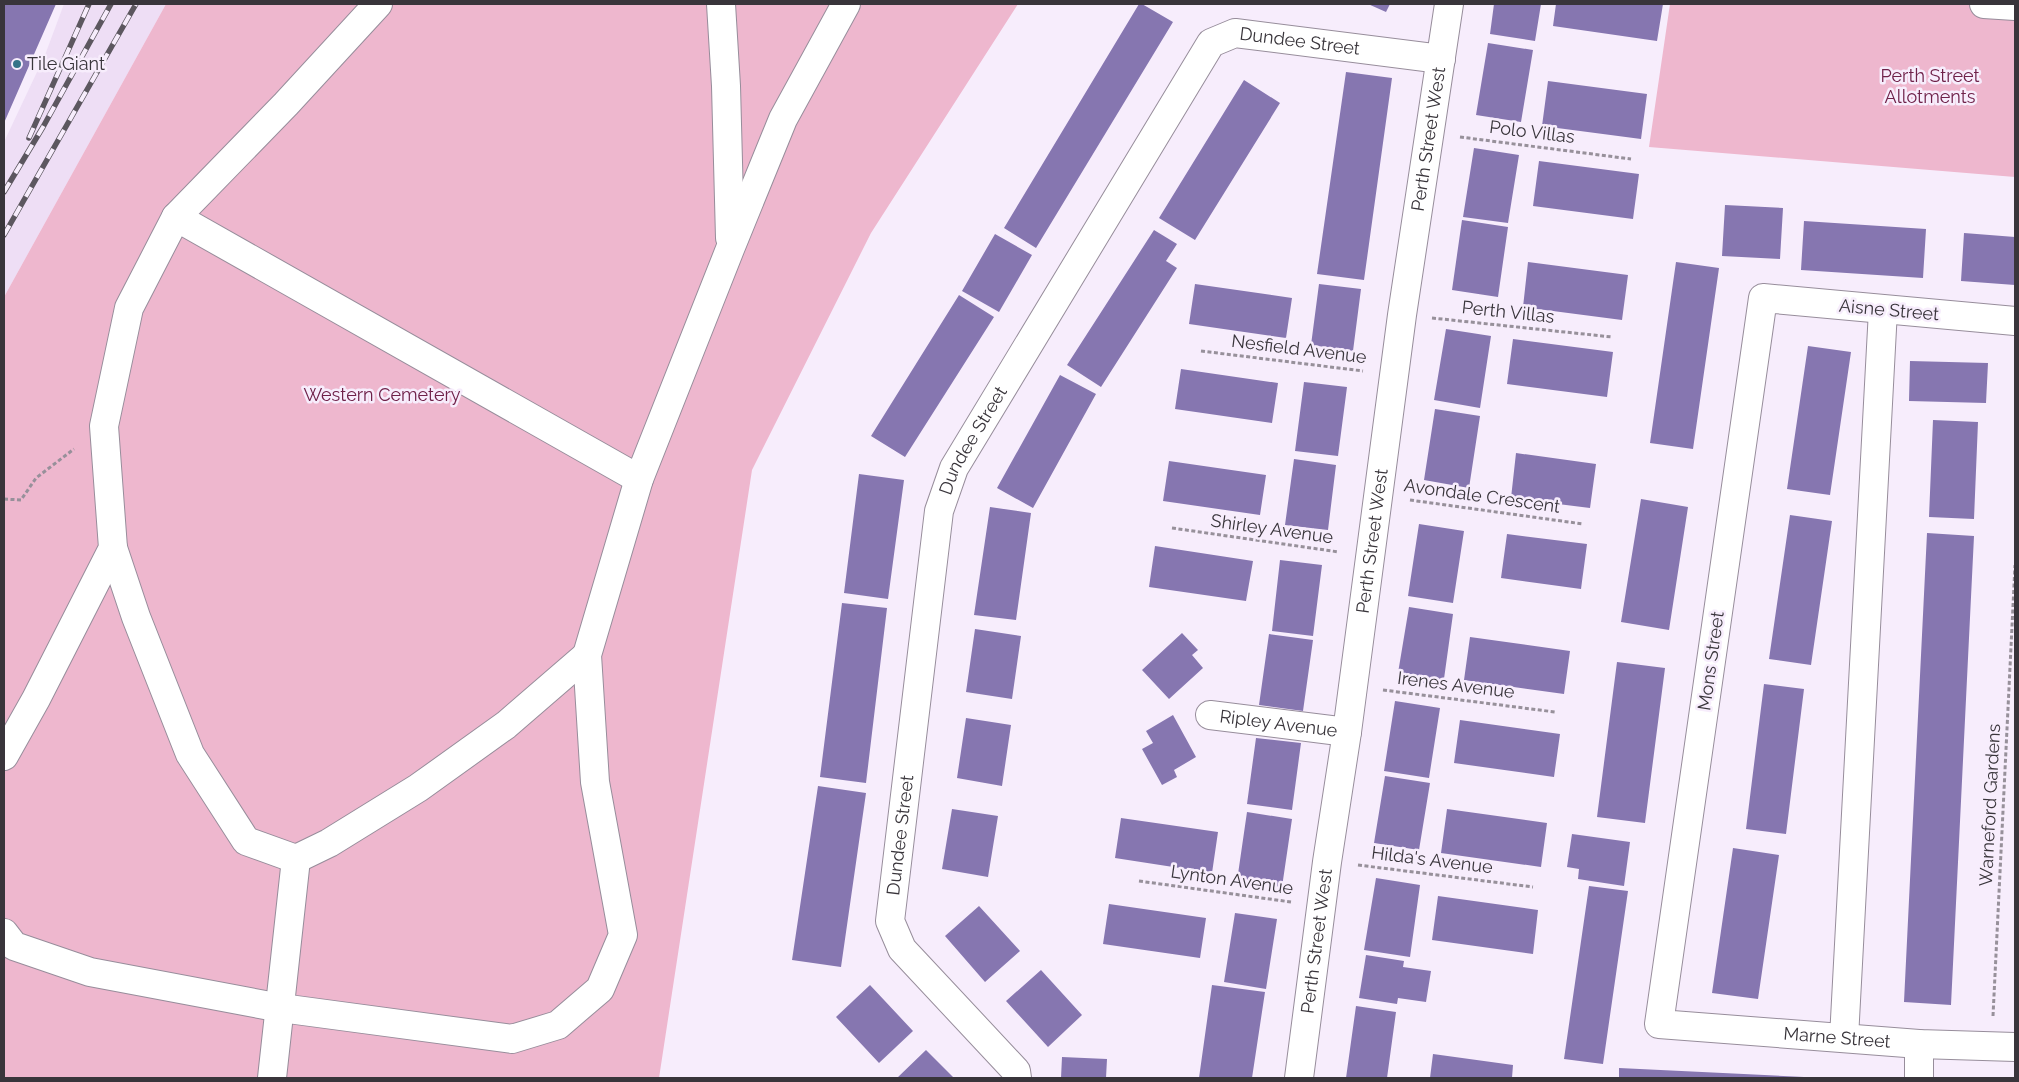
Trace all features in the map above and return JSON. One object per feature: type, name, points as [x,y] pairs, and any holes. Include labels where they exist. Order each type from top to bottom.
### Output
[{"type":"street","points":[[378,4],[286,104],[176,217],[129,308],[104,426],[113,548],[136,617],[190,754],[246,841],[296,859],[329,843],[418,788],[506,725],[587,655]]},
{"type":"street","points":[[722,4],[730,249]]},
{"type":"street","points":[[4,933],[14,946],[90,972],[281,1008],[512,1039],[558,1025],[600,989],[623,936],[595,782],[587,655],[639,479],[730,249],[783,119],[846,4]]},
{"type":"street","name":"Perth Street West","points":[[1299,1078],[1327,862],[1347,732],[1393,375],[1449,4]]},
{"type":"street","points":[[1984,4],[2015,6]]},
{"type":"street","name":"Dundee Street","points":[[1017,1078],[1016,1071],[902,949],[890,921],[939,511],[954,468],[1211,43],[1235,33],[1441,59]]},
{"type":"street","points":[[176,217],[639,479]]},
{"type":"street","name":"Aisne Street","points":[[1763,298],[2015,321]]},
{"type":"street","name":"Mons Street","points":[[1659,1024],[1763,298]]},
{"type":"street","points":[[1844,1038],[1883,310]]},
{"type":"street","points":[[4,756],[36,699],[113,548]]},
{"type":"street","name":"Ripley Avenue","points":[[1210,715],[1347,732]]},
{"type":"street","points":[[272,1078],[296,859]]},
{"type":"street","name":"Marne Street","points":[[1659,1024],[1919,1044],[2003,1047]]},
{"type":"street","points":[[1919,1044],[1919,1078]]},
{"type":"path","name":"Polo Villas","points":[[1429,133],[1632,159]]},
{"type":"path","name":"Perth Villas","points":[[1402,315],[1612,337]]},
{"type":"path","name":"Nesfield Avenue","points":[[1201,351],[1393,375]]},
{"type":"path","points":[[4,499],[21,500],[36,478],[104,426]]},
{"type":"path","name":"Avondale Crescent","points":[[1377,496],[1582,524]]},
{"type":"path","name":"Shirley Avenue","points":[[1172,528],[1369,556]]},
{"type":"path","name":"Warneford Gardens","points":[[2003,1047],[2015,565]]},
{"type":"path","name":"Irenes Avenue","points":[[1353,686],[1555,712]]},
{"type":"path","name":"Hilda's Avenue","points":[[1327,862],[1533,887]]},
{"type":"path","name":"Lynton Avenue","points":[[1138,881],[1322,906]]},
{"type":"shaded area","points":[[64,4],[166,4],[4,297],[4,142],[45,55]]},
{"type":"green space","name":"Western Cemetery","points":[[166,4],[1018,4],[871,233],[752,470],[659,1078],[4,1078],[4,297]]},
{"type":"green space","name":"Perth Street Allotments","points":[[1670,4],[2015,4],[2015,177],[1649,147]]},
{"type":"building","name":"Tile Giant","points":[[4,4],[56,4],[4,123]]},
{"type":"building","points":[[1139,4],[1173,22],[1036,248],[1004,228]]},
{"type":"building","points":[[1368,4],[1390,4],[1386,12]]},
{"type":"building","points":[[1494,4],[1541,4],[1535,41],[1490,34]]},
{"type":"building","points":[[1556,4],[1663,4],[1657,41],[1553,26]]},
{"type":"building","points":[[1488,43],[1533,50],[1521,122],[1476,115]]},
{"type":"building","points":[[1346,72],[1392,78],[1364,280],[1317,274]]},
{"type":"building","points":[[1244,80],[1280,103],[1195,240],[1159,218]]},
{"type":"building","points":[[1548,81],[1647,94],[1641,139],[1542,126]]},
{"type":"building","points":[[1474,148],[1519,155],[1508,223],[1463,217]]},
{"type":"building","points":[[1539,161],[1639,174],[1633,219],[1533,206]]},
{"type":"building","points":[[1725,205],[1783,208],[1780,259],[1722,256]]},
{"type":"building","points":[[1462,220],[1508,227],[1498,297],[1452,290]]},
{"type":"building","points":[[1804,221],[1926,229],[1923,278],[1801,270]]},
{"type":"building","points":[[1154,230],[1177,244],[1166,261],[1177,268],[1101,387],[1067,365]]},
{"type":"building","points":[[1964,233],[2015,237],[2015,285],[1961,281]]},
{"type":"building","points":[[995,234],[1032,255],[999,312],[962,291]]},
{"type":"building","points":[[1528,262],[1628,275],[1622,320],[1523,307]]},
{"type":"building","points":[[1676,262],[1719,268],[1693,449],[1650,443]]},
{"type":"building","points":[[1195,284],[1292,298],[1286,338],[1189,324]]},
{"type":"building","points":[[1319,284],[1361,289],[1353,351],[1311,345]]},
{"type":"building","points":[[959,295],[994,317],[905,457],[871,436]]},
{"type":"building","points":[[1446,329],[1491,336],[1480,408],[1434,400]]},
{"type":"building","points":[[1513,339],[1613,352],[1607,397],[1507,384]]},
{"type":"building","points":[[1808,346],[1851,352],[1830,495],[1787,489]]},
{"type":"building","points":[[1910,361],[1988,363],[1986,403],[1909,401]]},
{"type":"building","points":[[1181,369],[1278,383],[1272,423],[1175,409]]},
{"type":"building","points":[[1060,375],[1096,394],[1033,508],[997,488]]},
{"type":"building","points":[[1304,382],[1347,387],[1338,456],[1295,451]]},
{"type":"building","points":[[1435,409],[1480,416],[1469,488],[1424,480]]},
{"type":"building","points":[[1933,420],[1978,422],[1974,519],[1929,517]]},
{"type":"building","points":[[1516,453],[1596,464],[1590,508],[1511,498]]},
{"type":"building","points":[[1294,459],[1336,465],[1328,530],[1285,525]]},
{"type":"building","points":[[1169,461],[1266,475],[1260,515],[1163,501]]},
{"type":"building","points":[[859,474],[904,480],[888,599],[844,593]]},
{"type":"building","points":[[1641,499],[1688,507],[1669,630],[1621,622]]},
{"type":"building","points":[[990,507],[1031,513],[1016,620],[974,615]]},
{"type":"building","points":[[1790,515],[1832,521],[1811,665],[1769,659]]},
{"type":"building","points":[[1419,524],[1464,531],[1453,603],[1408,596]]},
{"type":"building","points":[[1927,533],[1974,536],[1951,1005],[1904,1002]]},
{"type":"building","points":[[1507,534],[1587,544],[1581,589],[1501,578]]},
{"type":"building","points":[[1155,546],[1253,561],[1246,601],[1149,587]]},
{"type":"building","points":[[1280,560],[1322,565],[1313,636],[1272,631]]},
{"type":"building","points":[[842,603],[887,608],[866,783],[820,777]]},
{"type":"building","points":[[1409,607],[1453,614],[1443,686],[1397,679]]},
{"type":"building","points":[[975,629],[1021,636],[1012,699],[966,692]]},
{"type":"building","points":[[1182,633],[1198,650],[1192,655],[1203,668],[1169,699],[1142,670]]},
{"type":"building","points":[[1269,634],[1313,640],[1303,711],[1259,705]]},
{"type":"building","points":[[1470,637],[1570,651],[1564,694],[1464,680]]},
{"type":"building","points":[[1617,662],[1665,668],[1645,823],[1597,817]]},
{"type":"building","points":[[1764,684],[1804,689],[1786,834],[1746,829]]},
{"type":"building","points":[[1395,701],[1440,708],[1429,778],[1384,771]]},
{"type":"building","points":[[1173,715],[1196,757],[1174,770],[1177,777],[1162,785],[1142,749],[1153,743],[1146,731]]},
{"type":"building","points":[[966,718],[1011,725],[1002,786],[957,778]]},
{"type":"building","points":[[1460,720],[1560,734],[1554,777],[1454,763]]},
{"type":"building","points":[[1256,738],[1301,743],[1292,810],[1247,804]]},
{"type":"building","points":[[1385,776],[1430,783],[1419,850],[1374,843]]},
{"type":"building","points":[[818,786],[866,793],[841,967],[792,960]]},
{"type":"building","points":[[952,809],[998,816],[988,877],[942,869]]},
{"type":"building","points":[[1447,809],[1547,823],[1541,867],[1441,853]]},
{"type":"building","points":[[1247,812],[1292,819],[1282,887],[1237,881]]},
{"type":"building","points":[[1121,818],[1218,832],[1212,873],[1115,858]]},
{"type":"building","points":[[1572,834],[1630,842],[1624,886],[1578,879],[1579,869],[1567,867]]},
{"type":"building","points":[[1733,848],[1779,855],[1758,999],[1712,993]]},
{"type":"building","points":[[1376,878],[1420,885],[1410,957],[1364,950]]},
{"type":"building","points":[[1589,886],[1628,891],[1603,1064],[1564,1059]]},
{"type":"building","points":[[1438,896],[1538,910],[1533,954],[1432,940]]},
{"type":"building","points":[[1109,904],[1206,918],[1200,958],[1103,944]]},
{"type":"building","points":[[979,906],[1020,951],[985,982],[945,936]]},
{"type":"building","points":[[1235,913],[1277,919],[1266,989],[1224,982]]},
{"type":"building","points":[[1366,955],[1404,961],[1403,967],[1431,971],[1426,1002],[1398,998],[1397,1004],[1359,998]]},
{"type":"building","points":[[1041,970],[1082,1015],[1048,1047],[1006,1001]]},
{"type":"building","points":[[870,985],[913,1031],[879,1063],[836,1017]]},
{"type":"building","points":[[1212,985],[1265,992],[1252,1078],[1199,1078]]},
{"type":"building","points":[[1356,1006],[1396,1012],[1387,1078],[1346,1078]]},
{"type":"building","points":[[926,1050],[954,1078],[897,1078]]},
{"type":"building","points":[[1433,1054],[1513,1065],[1512,1078],[1430,1078]]},
{"type":"building","points":[[1062,1057],[1107,1059],[1106,1078],[1061,1078]]},
{"type":"building","points":[[1619,1068],[1804,1077],[1804,1078],[1619,1078]]},
{"type":"railway","points":[[29,138],[89,4]]},
{"type":"railway","points":[[4,192],[43,127],[111,4]]},
{"type":"railway","points":[[4,235],[136,4]]},
{"type":"place","name":"Tile Giant","points":[[17,64]]}]
